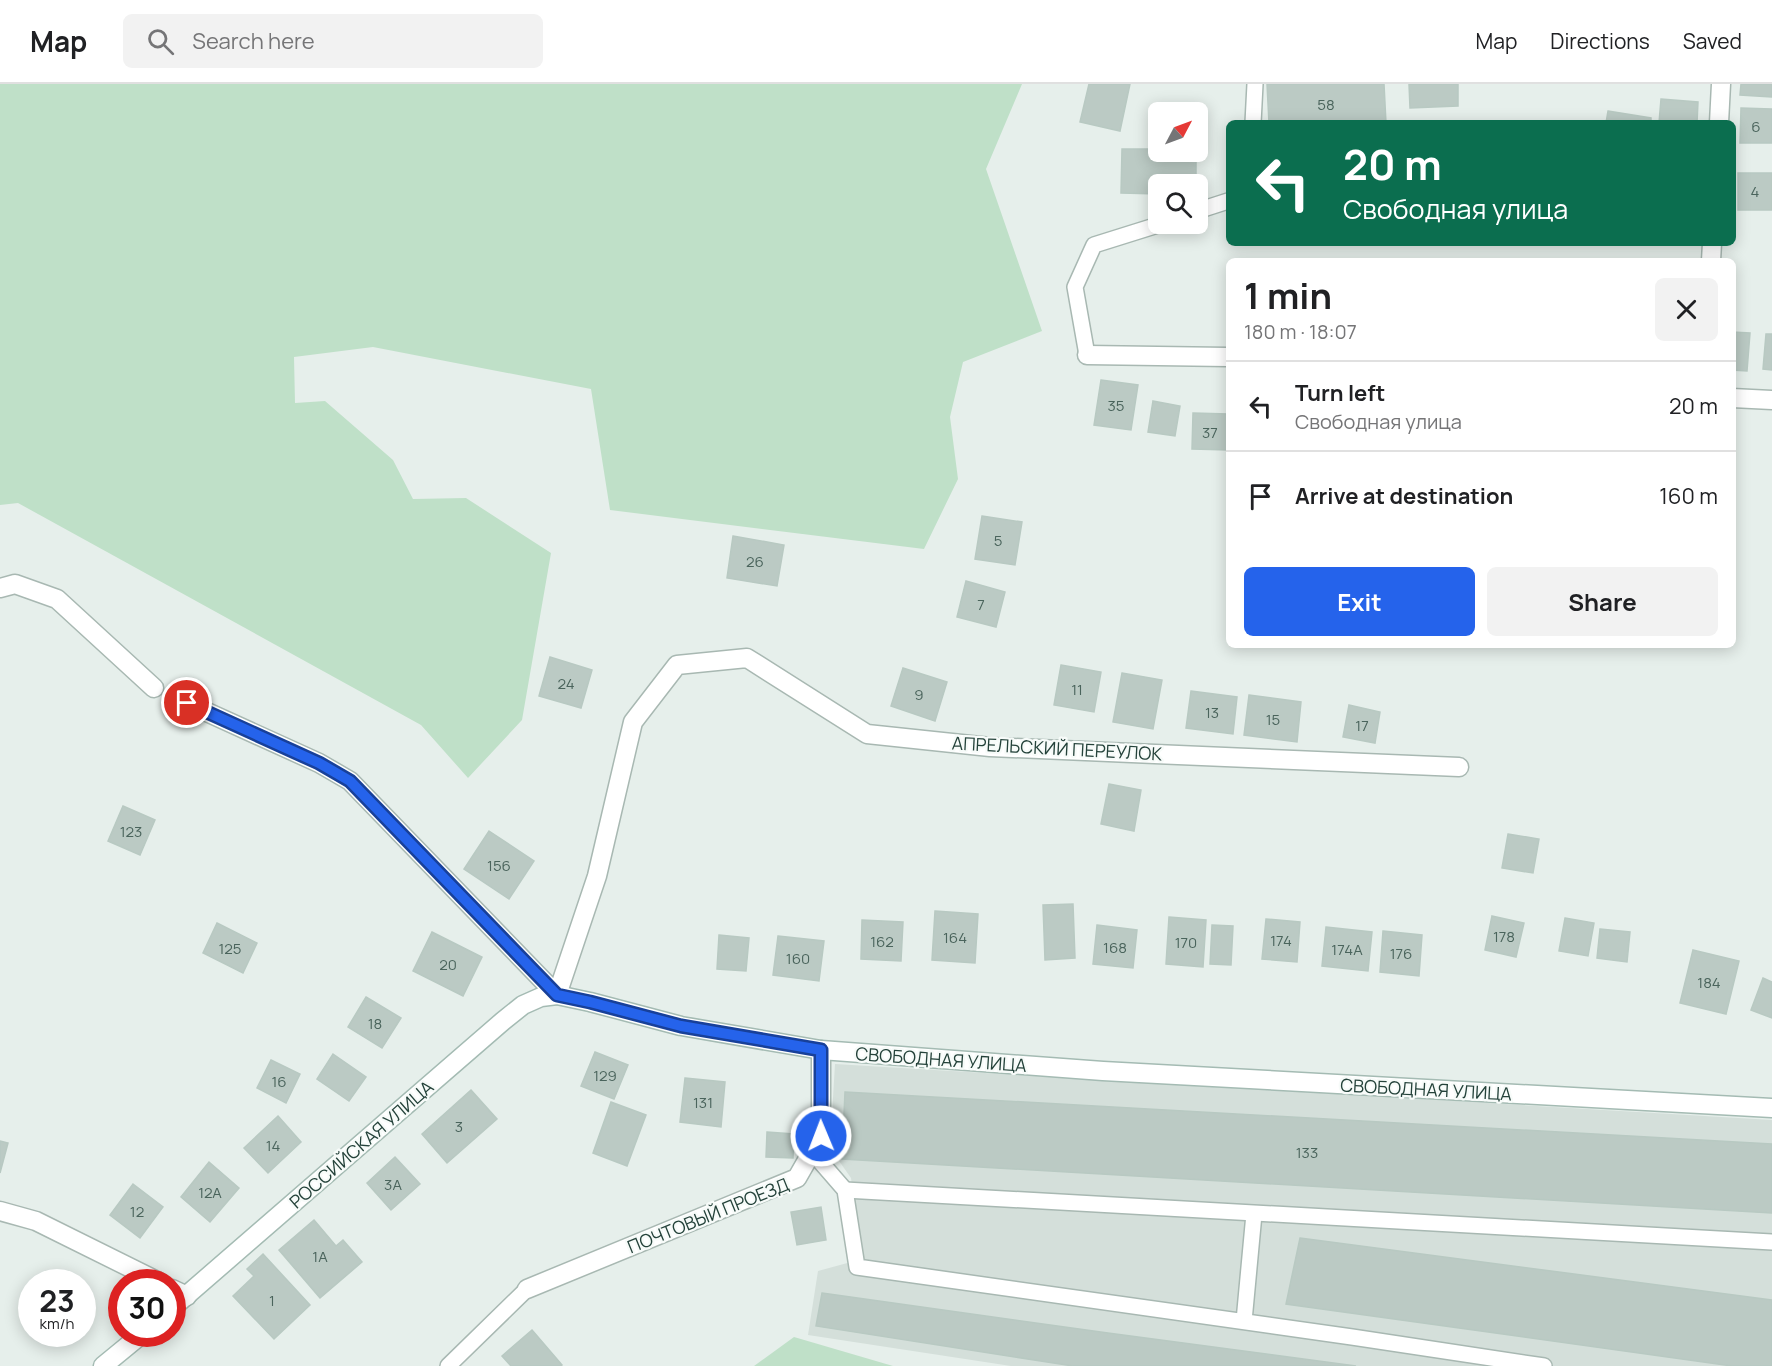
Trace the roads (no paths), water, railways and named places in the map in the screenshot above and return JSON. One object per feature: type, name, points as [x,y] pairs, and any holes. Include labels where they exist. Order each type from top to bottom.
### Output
[{"type":"street","points":[[1719,120],[1721,84]]},
{"type":"street","points":[[1087,355],[1226,357]]},
{"type":"street","points":[[1736,398],[1772,400]]},
{"type":"street","points":[[0,588],[15,584],[57,599],[154,688]]},
{"type":"street","name":"АПРЕЛЬСКИЙ ПЕРЕУЛОК","points":[[557,995],[597,876],[633,723],[677,665],[747,658],[867,734],[990,747],[1460,767]]},
{"type":"street","points":[[187,703],[319,763],[350,781],[557,995]]},
{"type":"street","name":"СВОБОДНАЯ УЛИЦА","points":[[557,995],[681,1026],[821,1050],[1115,1072],[1772,1108]]},
{"type":"street","name":"РОССИЙСКАЯ УЛИЦА","points":[[186,1290],[503,1021],[524,1005],[541,997],[557,995]]},
{"type":"street","name":"ПОЧТОВЫЙ ПРОЕЗД","points":[[527,1289],[797,1178],[821,1136],[821,1050]]},
{"type":"street","points":[[0,1211],[36,1221],[133,1269]]},
{"type":"street","points":[[103,1366],[126,1347]]},
{"type":"lane","points":[[1253,120],[1255,84]]},
{"type":"lane","points":[[1208,208],[1226,202]]},
{"type":"lane","points":[[1087,355],[1075,287],[1094,245],[1148,228]]},
{"type":"lane","points":[[812,1152],[845,1190],[857,1267],[1544,1366]]},
{"type":"lane","points":[[845,1190],[1772,1242]]},
{"type":"lane","points":[[1244,1321],[1254,1214]]},
{"type":"lane","points":[[448,1366],[527,1289]]}]
